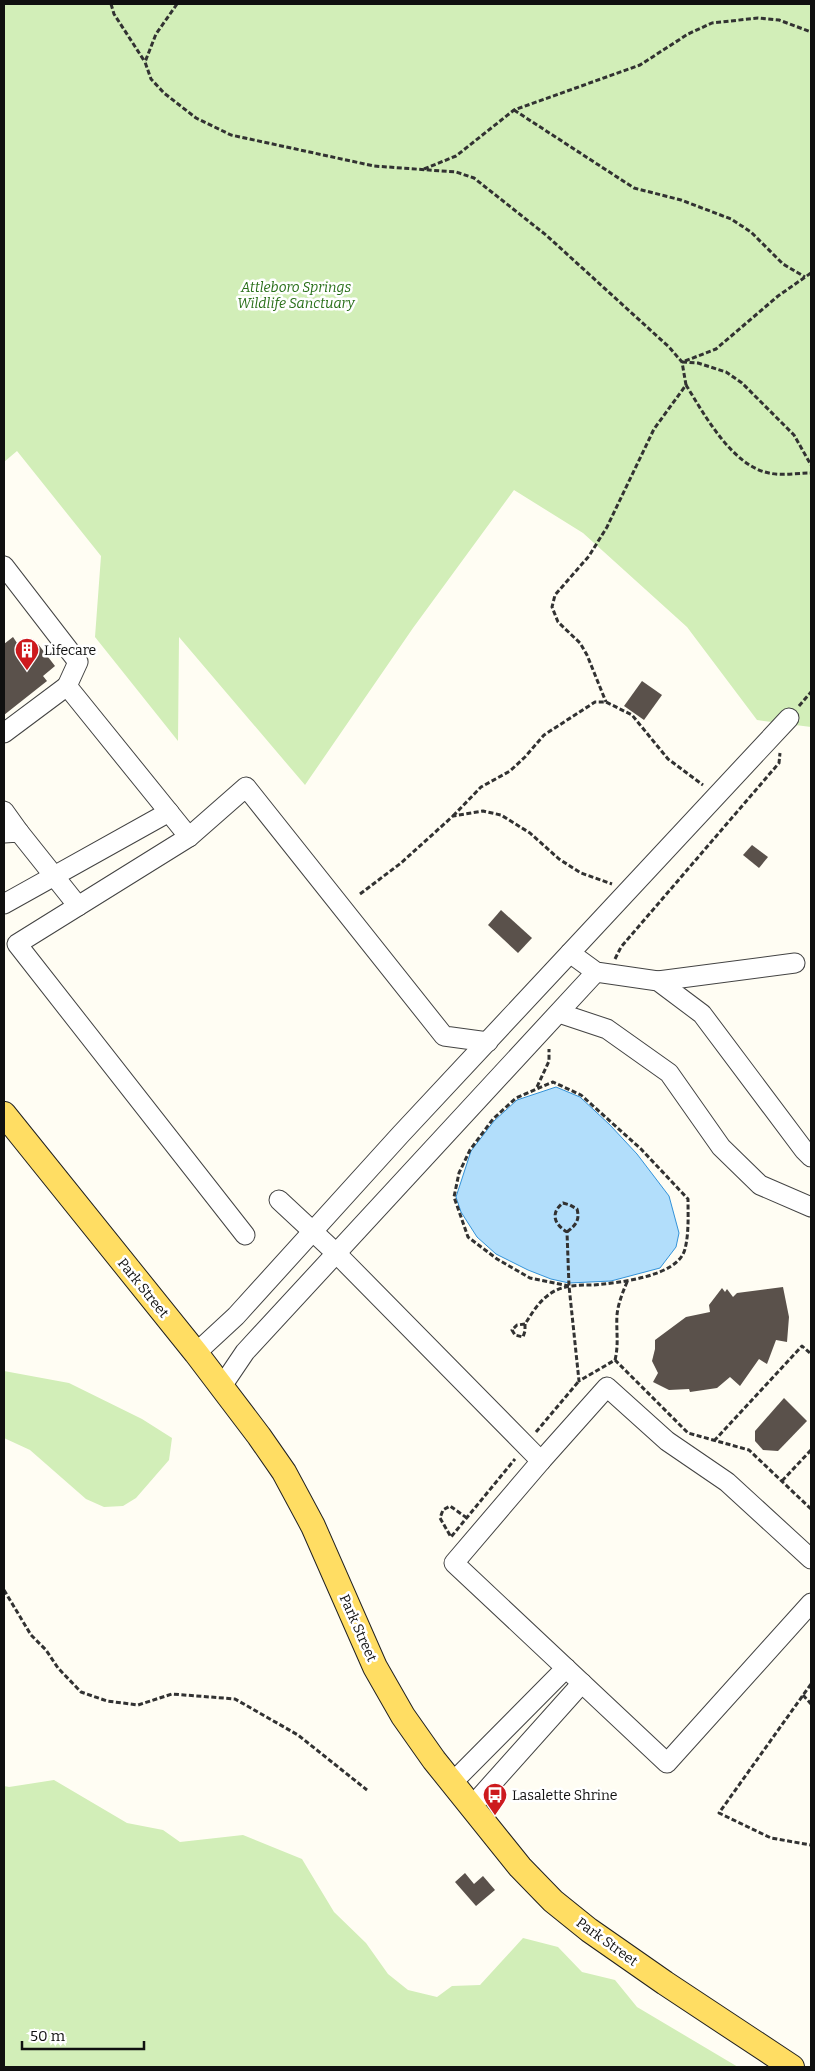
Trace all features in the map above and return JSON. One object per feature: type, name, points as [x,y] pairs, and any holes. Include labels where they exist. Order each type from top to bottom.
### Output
[{"type":"main road","name":"Park Street","points":[[4,1114],[222,1386],[284,1472],[313,1526],[375,1668],[403,1716],[452,1783],[520,1867],[553,1901],[589,1930],[792,2067]]},
{"type":"lane","points":[[4,566],[78,662],[67,686],[4,733]]},
{"type":"lane","points":[[67,686],[188,837]]},
{"type":"lane","points":[[196,1353],[236,1316],[401,1134],[789,718]]},
{"type":"lane","points":[[245,1235],[17,944],[188,837],[246,787],[444,1036],[488,1042]]},
{"type":"lane","points":[[4,811],[12,833],[54,876],[78,906]]},
{"type":"lane","points":[[4,904],[168,812]]},
{"type":"lane","points":[[570,953],[596,972],[658,981],[796,962]]},
{"type":"lane","points":[[222,1386],[245,1352],[596,972]]},
{"type":"lane","points":[[544,981],[563,1008],[607,1029],[669,1073],[721,1147],[760,1186],[811,1207]]},
{"type":"lane","points":[[658,981],[702,1014],[811,1157]]},
{"type":"lane","points":[[279,1200],[337,1254],[541,1461]]},
{"type":"lane","points":[[811,1559],[727,1482],[667,1441],[607,1387],[454,1563],[667,1763],[811,1603]]},
{"type":"lane","points":[[452,1783],[566,1668]]},
{"type":"lane","points":[[472,1806],[582,1683]]},
{"type":"path","points":[[111,4],[114,14],[145,62],[151,79],[164,93],[196,118],[231,135],[374,166],[456,172],[474,178],[553,241],[669,347],[682,362],[686,385],[720,439],[747,463],[768,473],[811,473]]},
{"type":"path","points":[[145,62],[156,34],[177,4]]},
{"type":"path","points":[[422,170],[456,156],[514,110],[640,64],[688,34],[712,24],[758,18],[779,20],[811,32]]},
{"type":"path","points":[[514,110],[634,188],[681,200],[731,219],[751,232],[783,264],[805,277]]},
{"type":"path","points":[[682,362],[716,349],[778,296],[811,273]]},
{"type":"path","points":[[682,362],[698,363],[726,372],[742,383],[794,435],[811,465]]},
{"type":"path","points":[[606,702],[580,642],[558,622],[552,607],[555,595],[589,556],[607,528],[654,429],[686,385]]},
{"type":"path","points":[[360,894],[401,863],[482,787],[510,771],[544,735],[595,702],[606,702],[632,715],[668,760],[717,795]]},
{"type":"path","points":[[596,972],[615,958],[621,947],[779,763],[781,747]]},
{"type":"path","points":[[453,816],[483,811],[501,816],[530,833],[559,859],[581,874],[629,889]]},
{"type":"path","points":[[536,1088],[549,1061],[548,1045]]},
{"type":"path","points":[[553,1082],[581,1095],[641,1149],[688,1199],[688,1226],[685,1251],[675,1263],[662,1272],[628,1280],[612,1284],[569,1286],[530,1278],[497,1259],[468,1237],[454,1197],[459,1173],[470,1150],[493,1119],[516,1098],[553,1082]]},
{"type":"path","points":[[563,1203],[577,1209],[579,1218],[577,1223],[567,1232],[559,1227],[555,1221],[554,1214],[563,1203]]},
{"type":"path","points":[[567,1232],[569,1286],[579,1381]]},
{"type":"path","points":[[466,1518],[450,1506],[443,1510],[440,1518],[451,1537],[579,1381],[615,1360],[618,1346],[617,1314],[622,1292],[628,1280]]},
{"type":"path","points":[[524,1324],[525,1331],[522,1337],[515,1335],[512,1330],[517,1325],[524,1324],[545,1297],[569,1286]]},
{"type":"path","points":[[714,1441],[802,1346],[811,1354]]},
{"type":"path","points":[[615,1360],[688,1433],[749,1450],[811,1509]]},
{"type":"path","points":[[782,1481],[811,1450]]},
{"type":"path","points":[[4,1590],[31,1636],[46,1650],[58,1668],[80,1692],[108,1701],[138,1705],[172,1694],[235,1699],[298,1736],[367,1790]]},
{"type":"path","points":[[811,1684],[719,1813],[770,1838],[811,1845]]},
{"type":"path","points":[[803,1695],[811,1704]]},
{"type":"green space","name":"Attleboro Springs Wildlife Sanctuary","points":[[4,4],[811,4],[811,727],[757,720],[687,627],[583,533],[514,490],[413,628],[305,785],[179,637],[178,741],[95,637],[101,556],[17,451],[4,462]]},
{"type":"green space","points":[[4,1371],[69,1383],[142,1419],[172,1438],[169,1460],[136,1498],[123,1506],[104,1507],[86,1499],[30,1450],[4,1438]]},
{"type":"green space","points":[[54,1780],[127,1823],[163,1830],[180,1842],[243,1835],[302,1859],[334,1912],[366,1943],[388,1974],[408,1990],[437,1997],[452,1986],[480,1985],[523,1938],[558,1947],[582,1972],[615,1980],[637,2007],[738,2067],[4,2067],[4,1786],[9,1787]]},
{"type":"water","points":[[556,1087],[580,1097],[610,1125],[637,1154],[669,1196],[679,1233],[676,1247],[660,1268],[611,1281],[569,1283],[551,1279],[496,1254],[477,1237],[461,1212],[456,1197],[471,1151],[494,1121],[517,1100]]},
{"type":"building","name":"Lifecare","points":[[13,637],[17,643],[23,639],[32,650],[38,644],[55,666],[43,676],[47,681],[4,715],[4,644]]},
{"type":"building","points":[[642,681],[662,695],[644,720],[624,706]]},
{"type":"building","points":[[752,845],[768,857],[759,868],[743,855]]},
{"type":"building","points":[[501,910],[532,938],[518,953],[488,925]]},
{"type":"building","points":[[783,1287],[789,1317],[787,1342],[776,1340],[767,1364],[759,1359],[740,1386],[730,1377],[717,1388],[690,1392],[689,1389],[669,1390],[653,1382],[658,1373],[652,1361],[655,1340],[686,1317],[710,1312],[709,1305],[722,1288],[725,1292],[727,1289],[733,1297],[737,1293]]},
{"type":"building","points":[[784,1398],[807,1421],[778,1451],[763,1450],[755,1441],[755,1431]]},
{"type":"building","points":[[465,1873],[474,1884],[483,1876],[495,1890],[476,1906],[455,1882]]},
{"type":"place","name":"Lifecare","points":[[27,671]]},
{"type":"place","name":"Lasalette Shrine","points":[[495,1816]]}]
